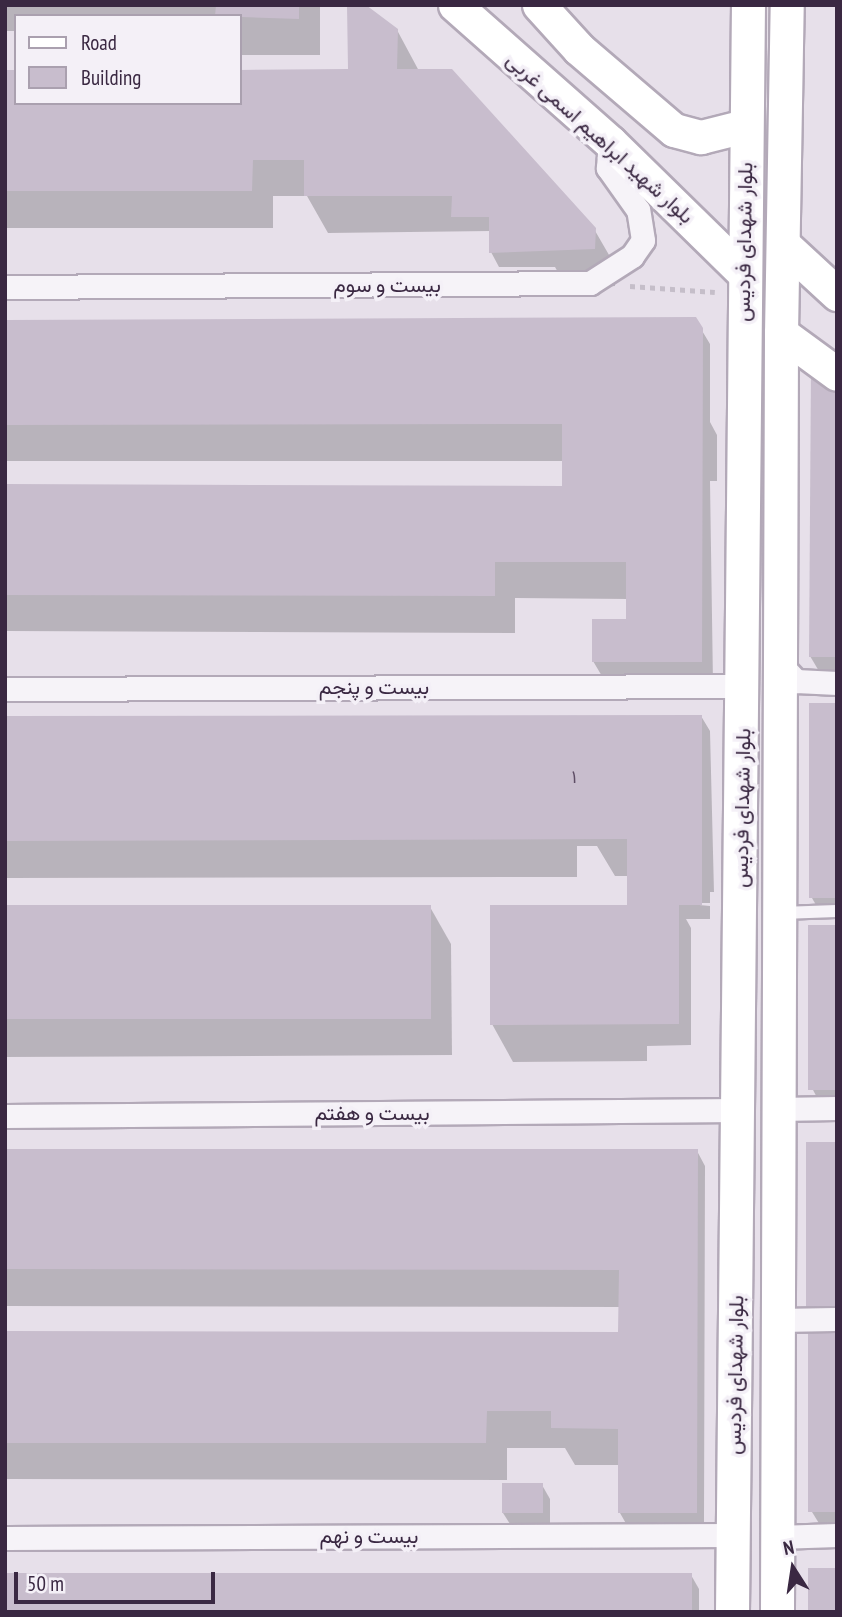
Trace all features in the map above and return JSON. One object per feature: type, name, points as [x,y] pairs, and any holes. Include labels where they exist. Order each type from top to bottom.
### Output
[{"type":"main road","name":"بلوار شهید ابراهیم اسمی غربی","points":[[455,5],[610,142],[743,284]]},
{"type":"main road","name":"بلوار شهدای فردیس","points":[[732,1612],[743,686],[743,284],[748,5]]},
{"type":"main road","name":"بلوار شهدای فردیس","points":[[777,1612],[781,333],[785,246],[787,5]]},
{"type":"main road","points":[[502,49],[540,45],[546,29],[541,7]]},
{"type":"main road","points":[[541,7],[579,48],[674,130],[701,138],[745,126]]},
{"type":"main road","points":[[548,85],[541,68],[552,56],[565,48],[579,48]]},
{"type":"main road","points":[[785,246],[837,294]]},
{"type":"main road","points":[[781,333],[837,374]]},
{"type":"street","points":[[590,283],[632,256],[643,240],[638,210],[608,168],[610,142]]},
{"type":"street","name":"بیست و سوم","points":[[5,287],[590,283]]},
{"type":"street","points":[[782,666],[796,681],[837,683]]},
{"type":"street","name":"بیست و پنجم","points":[[5,690],[743,686]]},
{"type":"street","points":[[778,1109],[837,1108]]},
{"type":"street","name":"بیست و هفتم","points":[[5,1116],[739,1110]]},
{"type":"street","points":[[777,1320],[837,1319]]},
{"type":"street","name":"بیست و نهم","points":[[5,1538],[732,1535]]},
{"type":"street","points":[[777,1537],[837,1535]]},
{"type":"lane","points":[[780,913],[837,911]]},
{"type":"path","points":[[590,283],[743,284]]},
{"type":"building","points":[[216,5],[299,5],[299,19],[215,14]]},
{"type":"building","points":[[347,5],[366,5],[398,29],[397,69],[452,69],[596,228],[595,249],[489,253],[489,217],[451,217],[452,196],[304,196],[304,160],[253,160],[252,191],[5,191],[5,70],[14,70],[14,105],[242,105],[242,70],[348,69]]},
{"type":"building","points":[[696,317],[703,328],[702,662],[592,662],[592,619],[626,619],[626,562],[495,562],[495,596],[5,595],[5,484],[562,486],[562,424],[5,425],[5,320]]},
{"type":"building","points":[[811,367],[837,391],[837,657],[809,657]]},
{"type":"building","points":[[809,703],[837,703],[837,898],[809,898]]},
{"type":"building","points":[[702,715],[702,905],[679,905],[679,1024],[490,1025],[490,905],[627,905],[627,839],[5,841],[5,716]]},
{"type":"building","points":[[5,905],[431,905],[431,1019],[5,1019]]},
{"type":"building","points":[[808,925],[837,925],[837,1090],[808,1090]]},
{"type":"building","points":[[806,1142],[837,1142],[837,1307],[806,1307]]},
{"type":"building","points":[[5,1149],[698,1149],[697,1513],[618,1513],[618,1429],[551,1428],[551,1411],[487,1411],[486,1443],[5,1443],[5,1331],[618,1332],[619,1270],[5,1269]]},
{"type":"building","points":[[808,1326],[837,1326],[837,1512],[808,1512]]},
{"type":"building","points":[[502,1483],[543,1483],[543,1513],[502,1513]]},
{"type":"building","points":[[808,1568],[837,1568],[837,1612],[808,1612]]},
{"type":"building","points":[[5,1573],[692,1573],[692,1612],[5,1612]]}]
